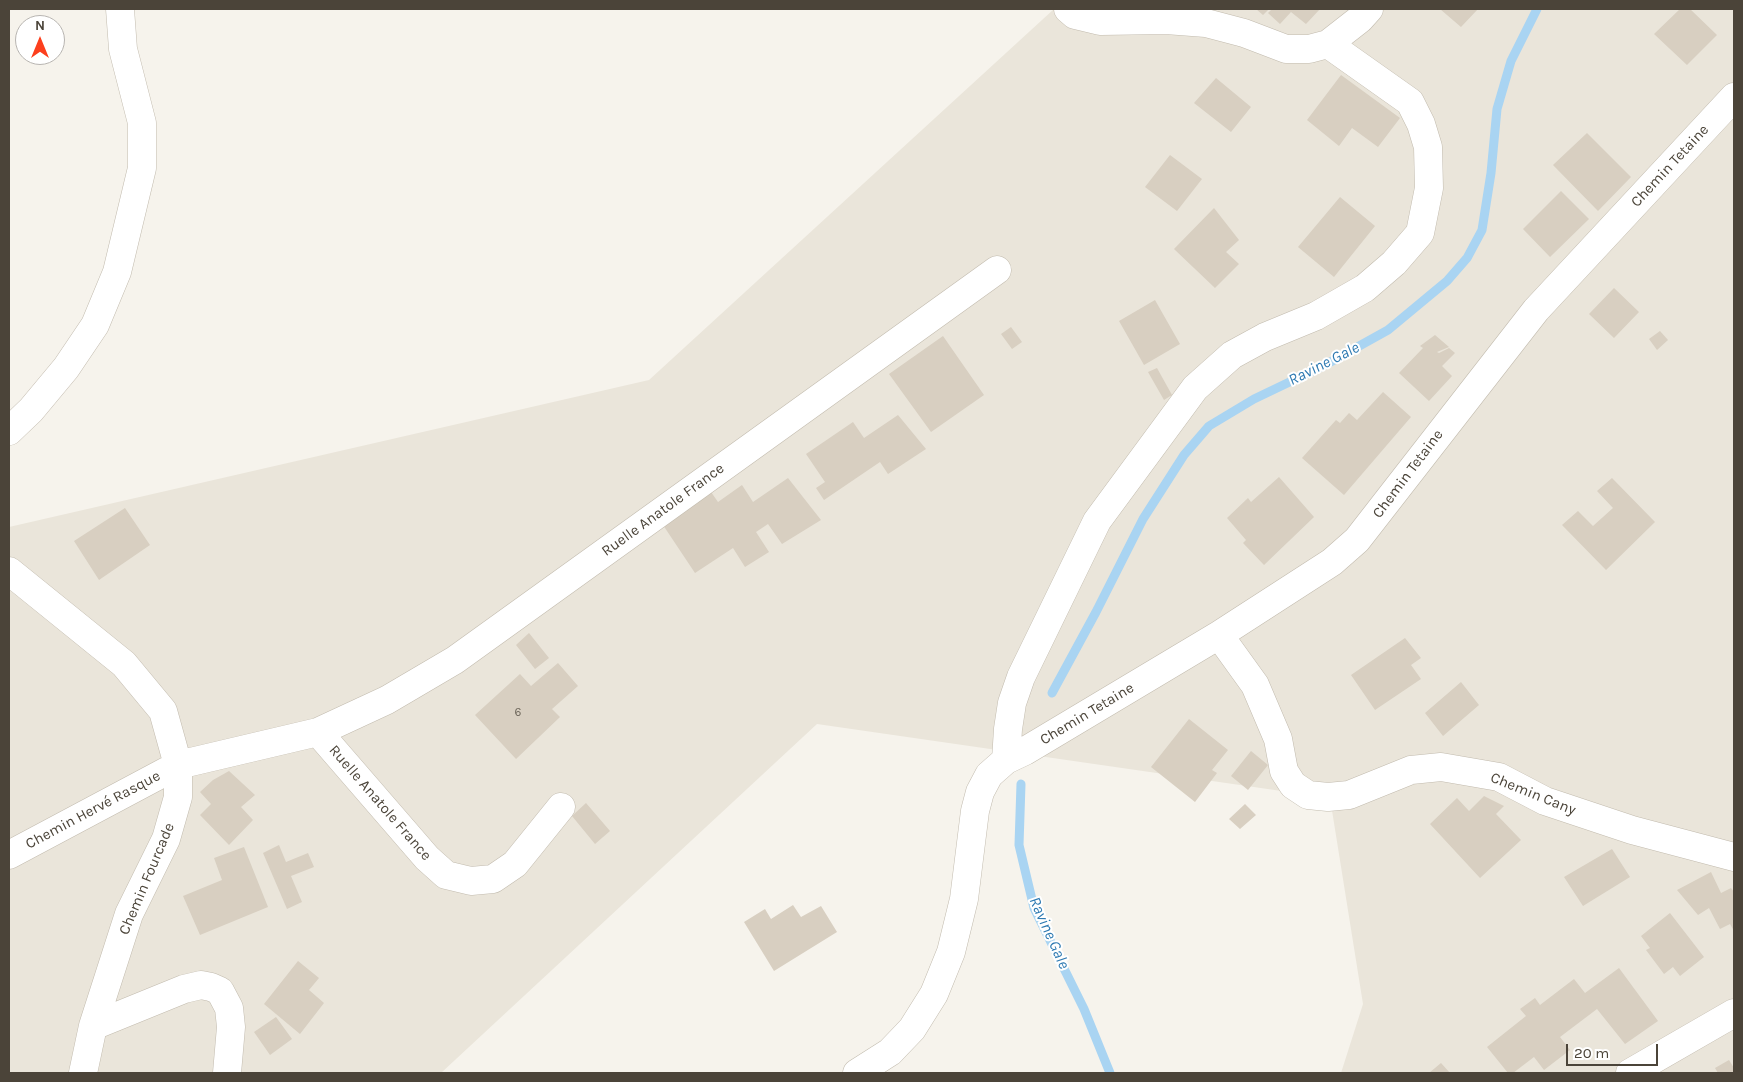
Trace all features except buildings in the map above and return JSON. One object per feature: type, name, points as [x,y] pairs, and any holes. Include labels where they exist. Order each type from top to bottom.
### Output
[{"type":"street","points":[[9,431],[31,410],[66,368],[95,324],[117,272],[122,254],[142,168],[142,123],[123,49],[120,9]]},
{"type":"street","points":[[1068,9],[1075,15],[1100,21],[1166,20],[1206,23],[1244,33],[1286,49],[1309,49],[1328,44],[1360,19],[1369,9]]},
{"type":"street","points":[[1006,760],[1012,703],[1021,677],[1097,521],[1195,388],[1232,355],[1265,337],[1316,316],[1365,288],[1394,263],[1420,233],[1429,188],[1428,147],[1421,124],[1410,102],[1328,44]]},
{"type":"street","name":"Chemin Tetaine","points":[[857,1073],[890,1052],[912,1029],[934,994],[951,952],[964,899],[975,812],[980,792],[989,775],[1006,760],[1025,751],[1219,635],[1332,562],[1357,540],[1536,310],[1734,97]]},
{"type":"street","name":"Ruelle Anatole France","points":[[178,765],[318,732],[387,700],[455,660],[998,270]]},
{"type":"street","name":"Chemin Fourcade","points":[[9,571],[124,664],[163,711],[178,765],[178,796],[166,839],[129,914],[93,1026],[83,1073]]},
{"type":"street","name":"Chemin Cany","points":[[1219,635],[1255,685],[1278,739],[1284,771],[1293,785],[1308,795],[1328,797],[1349,795],[1411,770],[1441,767],[1499,778],[1545,801],[1632,830],[1734,857]]},
{"type":"street","name":"Ruelle Anatole France","points":[[318,732],[427,858],[446,875],[471,881],[493,879],[515,864],[561,807]]},
{"type":"street","name":"Chemin Hervé Rasque","points":[[9,855],[178,765]]},
{"type":"street","points":[[93,1026],[184,988],[201,985],[211,987],[220,991],[229,1008],[231,1027],[227,1073]]},
{"type":"street","points":[[1630,1073],[1734,1013]]},
{"type":"shaded area","points":[[1054,9],[1734,9],[1734,1073],[1341,1073],[1363,1004],[1330,798],[817,724],[441,1073],[9,1073],[9,527],[649,380]]},
{"type":"waterway","name":"Ravine Gale","points":[[1052,693],[1143,519],[1184,455],[1209,426],[1254,399],[1325,365],[1388,330],[1447,281],[1467,258],[1482,230],[1491,173],[1497,109],[1511,61],[1537,9]]},
{"type":"waterway","name":"Ravine Gale","points":[[1021,784],[1019,845],[1034,908],[1084,1009],[1110,1073]]}]
